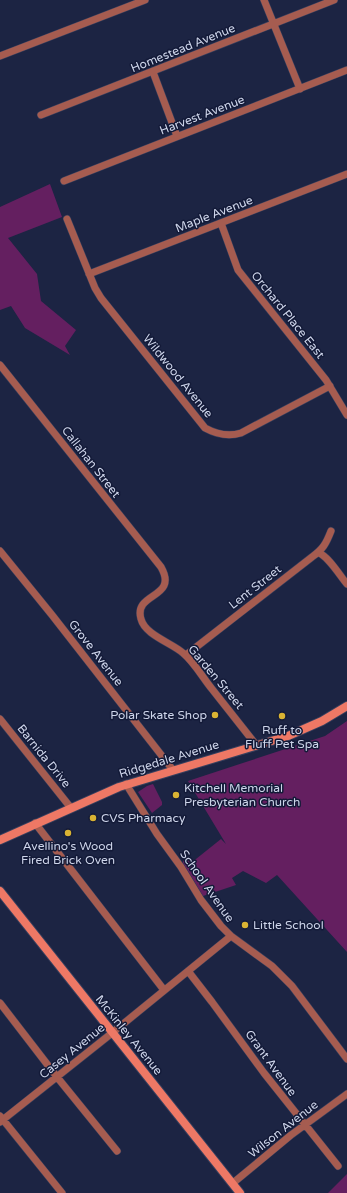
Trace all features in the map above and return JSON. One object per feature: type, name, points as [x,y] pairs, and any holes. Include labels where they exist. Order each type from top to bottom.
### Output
[{"type":"street","points":[[0,56],[145,0]]},
{"type":"street","points":[[264,0],[300,89]]},
{"type":"street","name":"Homestead Avenue","points":[[41,115],[334,0]]},
{"type":"street","name":"Harvest Avenue","points":[[64,181],[347,70]]},
{"type":"street","points":[[153,72],[176,136]]},
{"type":"street","name":"Maple Avenue","points":[[89,274],[347,174]]},
{"type":"street","name":"Wildwood Avenue","points":[[67,219],[95,288],[101,298],[205,428],[212,432],[228,435],[241,433],[330,386]]},
{"type":"street","name":"Orchard Place East","points":[[221,223],[238,270],[330,386],[347,415]]},
{"type":"street","name":"Callahan Street","points":[[0,365],[161,567],[164,574]]},
{"type":"street","name":"Lent Street","points":[[186,655],[319,553],[327,542],[331,531]]},
{"type":"street","name":"Grove Avenue","points":[[0,551],[173,770]]},
{"type":"street","points":[[319,553],[322,554],[347,584]]},
{"type":"street","name":"Garden Street","points":[[164,574],[166,582],[164,587],[144,604],[140,611],[144,627],[186,655],[257,746]]},
{"type":"street","name":"Ridgedale Avenue","points":[[0,840],[35,823],[126,784],[257,746],[306,729],[347,706]]},
{"type":"street","name":"Barnida Drive","points":[[0,719],[3,728],[71,808]]},
{"type":"street","name":"School Avenue","points":[[126,784],[201,900],[231,936],[272,966],[292,986],[347,1059]]},
{"type":"street","points":[[35,823],[164,990]]},
{"type":"street","name":"McKinley Avenue","points":[[0,891],[240,1193]]},
{"type":"street","name":"Casey Avenue","points":[[1,1119],[57,1077],[231,936]]},
{"type":"street","name":"Grant Avenue","points":[[188,971],[264,1074],[338,1166]]},
{"type":"street","points":[[0,1003],[117,1151]]},
{"type":"street","name":"Wilson Avenue","points":[[233,1183],[304,1125],[347,1094]]},
{"type":"street","points":[[1,1119],[62,1193]]},
{"type":"shaded area","points":[[50,184],[62,217],[8,238],[37,274],[41,301],[76,330],[65,346],[70,355],[25,328],[11,306],[0,310],[0,207]]},
{"type":"shaded area","points":[[347,721],[347,952],[277,875],[266,883],[243,871],[232,878],[236,885],[203,896],[183,861],[187,859],[191,863],[221,839],[226,844],[188,781],[325,736]]},
{"type":"shaded area","points":[[153,784],[162,805],[152,813],[138,792]]},
{"type":"shaded area","points":[[347,1174],[347,1193],[328,1193]]},
{"type":"place","name":"Polar Skate Shop","points":[[215,715]]},
{"type":"place","name":"Ruff to Fluff Pet Spa","points":[[282,716]]},
{"type":"place","name":"Kitchell Memorial Presbyterian Church","points":[[176,795]]},
{"type":"place","name":"CVS Pharmacy","points":[[93,818]]},
{"type":"place","name":"Avellino's Wood Fired Brick Oven","points":[[68,833]]},
{"type":"place","name":"Little School","points":[[245,925]]}]
